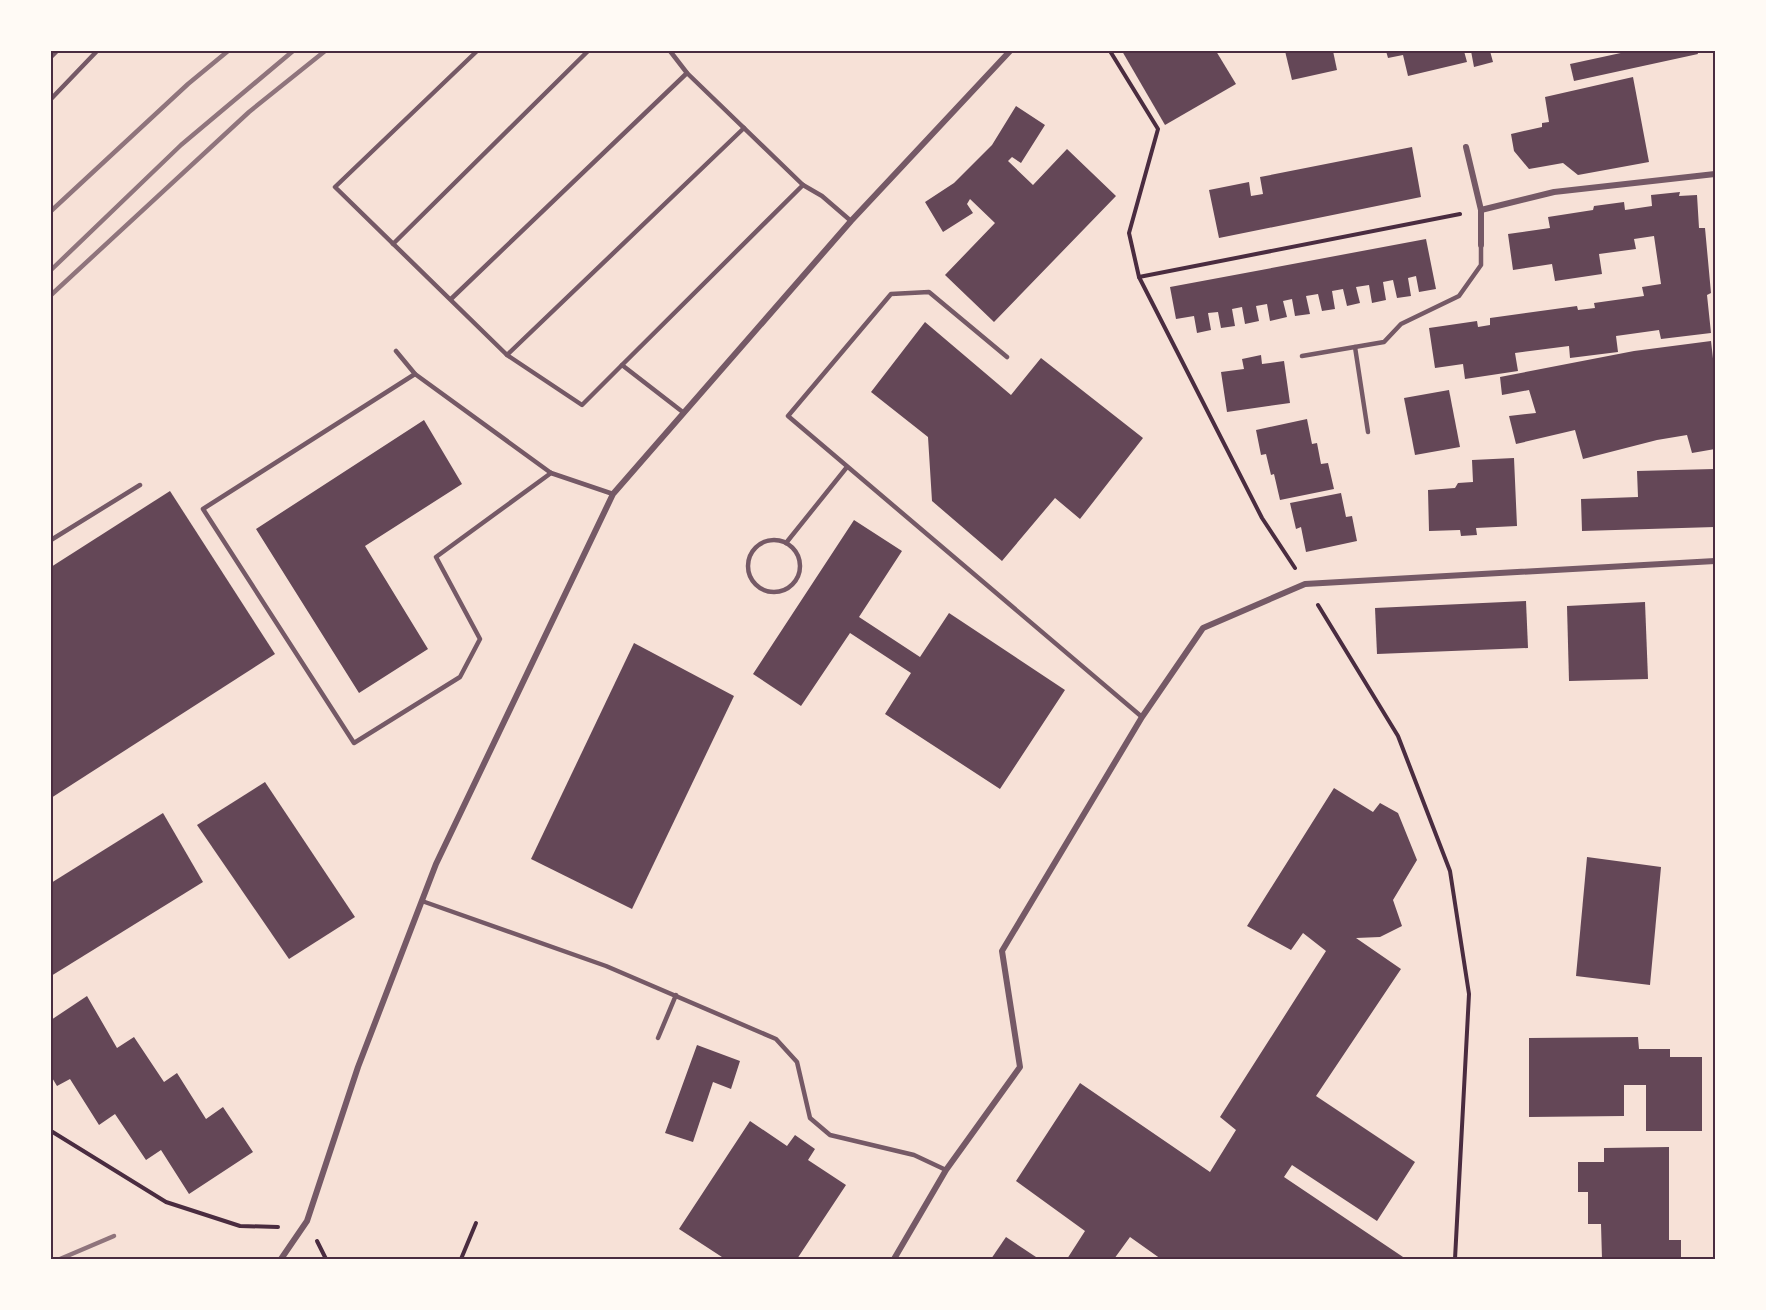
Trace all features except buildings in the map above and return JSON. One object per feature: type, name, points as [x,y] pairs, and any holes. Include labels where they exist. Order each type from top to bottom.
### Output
[{"type":"street","points":[[281,1259],[307,1221],[358,1067],[436,864],[614,494],[851,220],[1010,51]]},
{"type":"street","points":[[1466,147],[1481,210],[1481,245]]},
{"type":"street","points":[[1481,210],[1554,192],[1715,174]]},
{"type":"street","points":[[894,1259],[946,1170],[1020,1067],[1002,951],[1142,717],[1203,628],[1305,584],[1715,561]]},
{"type":"lane","points":[[51,57],[57,51]]},
{"type":"lane","points":[[51,99],[97,51]]},
{"type":"lane","points":[[477,51],[335,187],[507,355],[582,405],[804,184]]},
{"type":"lane","points":[[393,244],[588,51]]},
{"type":"lane","points":[[670,51],[687,73],[744,128],[804,184],[851,220]]},
{"type":"lane","points":[[451,299],[687,73]]},
{"type":"lane","points":[[507,355],[744,128]]},
{"type":"lane","points":[[1302,356],[1384,342],[1401,324],[1459,296],[1481,265],[1481,245]]},
{"type":"lane","points":[[1007,357],[928,292],[891,294],[788,416],[1142,717]]},
{"type":"lane","points":[[1355,347],[1368,432]]},
{"type":"lane","points":[[396,351],[415,374],[551,473],[614,494]]},
{"type":"lane","points":[[622,365],[684,413]]},
{"type":"lane","points":[[415,374],[203,509],[354,743],[460,678],[480,639],[436,557],[551,473]]},
{"type":"lane","points":[[786,543],[847,466]]},
{"type":"lane","points":[[51,540],[140,485]]},
{"type":"lane","points":[[770,540],[786,543],[793,548],[800,564],[796,580],[783,591],[766,591],[753,581],[748,565],[750,556],[762,543],[770,540]]},
{"type":"lane","points":[[422,901],[551,946],[777,1039],[797,1062],[810,1118],[831,1135],[914,1155],[946,1170]]},
{"type":"lane","points":[[658,1038],[676,996]]},
{"type":"path","points":[[1110,51],[1158,129],[1129,233],[1139,277],[1262,518],[1398,736],[1450,871],[1469,994],[1455,1259]]},
{"type":"path","points":[[1139,277],[1481,210]]},
{"type":"path","points":[[51,1131],[166,1202],[240,1226],[303,1227]]},
{"type":"path","points":[[461,1259],[476,1223]]},
{"type":"railway","points":[[51,211],[188,84],[228,51]]},
{"type":"railway","points":[[51,270],[181,145],[293,51]]},
{"type":"railway","points":[[51,295],[249,112],[325,51]]},
{"type":"railway","points":[[60,1259],[114,1236]]}]
